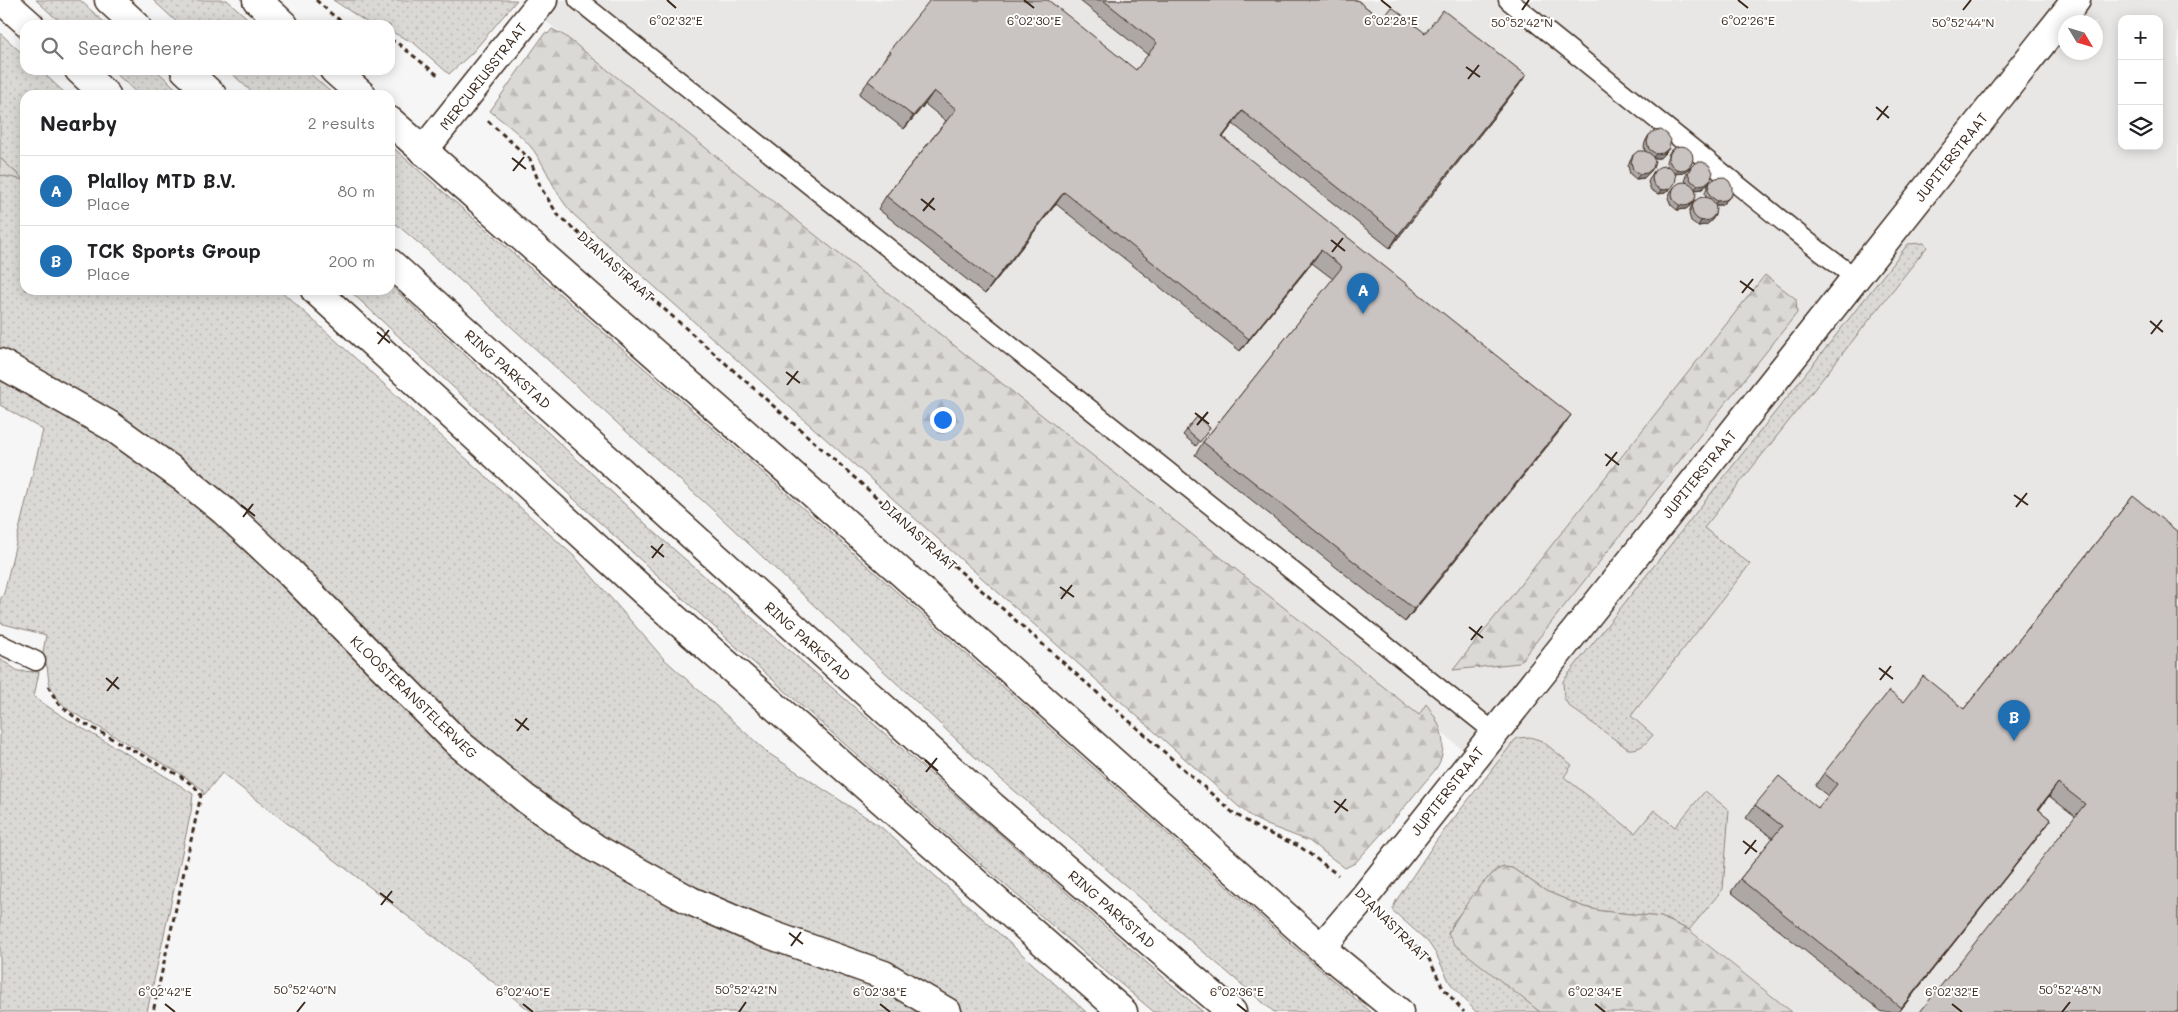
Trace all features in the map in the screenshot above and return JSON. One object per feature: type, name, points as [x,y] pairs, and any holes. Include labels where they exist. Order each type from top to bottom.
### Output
[{"type":"main road","points":[[2,0],[24,20]]},
{"type":"main road","points":[[109,0],[131,20]]},
{"type":"main road","points":[[257,0],[279,20]]},
{"type":"main road","name":"MERCURIUSSTRAAT","points":[[423,151],[465,101],[543,0]]},
{"type":"main road","name":"JUPITERSTRAAT","points":[[1322,948],[2076,0]]},
{"type":"main road","points":[[84,75],[100,90]]},
{"type":"main road","points":[[190,75],[207,90]]},
{"type":"main road","points":[[340,75],[356,90]]},
{"type":"main road","points":[[395,126],[779,463],[1322,948],[1399,1012]]},
{"type":"main road","name":"RING PARKSTAD","points":[[395,268],[992,806],[1232,1012]]},
{"type":"main road","points":[[320,295],[661,606],[1123,1012]]},
{"type":"main road","name":"KLOOSTERANSTELERWEG","points":[[0,363],[111,426],[217,505],[290,572],[458,743],[526,799],[595,848],[691,901],[760,931],[884,975],[947,1012]]},
{"type":"lane","points":[[578,0],[1494,732]]},
{"type":"lane","points":[[1508,0],[1821,252],[1856,278]]},
{"type":"lane","points":[[0,644],[36,661]]},
{"type":"path","points":[[316,0],[341,20]]},
{"type":"path","name":"DIANASTRAAT","points":[[395,42],[429,66],[530,159],[541,188],[558,215],[1203,786],[1239,816],[1261,830],[1299,846],[1366,895],[1429,960],[1443,988],[1464,1012]]},
{"type":"path","points":[[36,661],[45,667],[47,684],[57,702],[65,711],[180,776],[201,795],[153,1012]]},
{"type":"shaded area","points":[[519,0],[2178,0],[2178,1012],[1793,1012]]},
{"type":"green space","points":[[36,0],[80,0],[102,20],[58,20]]},
{"type":"green space","points":[[153,0],[227,0],[249,20],[175,20]]},
{"type":"green space","points":[[333,0],[517,0],[472,53],[449,74],[414,43],[395,34],[395,20],[363,20]]},
{"type":"green space","points":[[552,29],[565,36],[1419,715],[1426,704],[1438,722],[1442,736],[1443,751],[1440,761],[1434,771],[1382,834],[1355,863],[1345,868],[1309,841],[1267,825],[1253,818],[1238,806],[573,214],[533,150],[516,132],[490,111],[545,33],[548,34]]},
{"type":"green space","points":[[0,33],[20,51],[20,75],[45,75],[62,90],[20,90],[20,176],[0,158]]},
{"type":"green space","points":[[117,75],[161,75],[178,90],[134,90]]},
{"type":"green space","points":[[233,75],[312,75],[328,90],[250,90]]},
{"type":"green space","points":[[395,149],[768,477],[1309,960],[1371,1012],[1274,1012],[975,757],[715,512],[395,223]]},
{"type":"green space","points":[[0,158],[20,176],[20,179],[0,175]]},
{"type":"green space","points":[[0,175],[20,178],[20,295],[286,295],[576,558],[663,658],[768,753],[881,827],[1086,1012],[965,1012],[918,983],[739,912],[593,837],[474,745],[322,591],[0,353]]},
{"type":"green space","points":[[1924,243],[1927,247],[1704,528],[1750,564],[1631,716],[1653,735],[1640,747],[1628,749],[1569,706],[1564,698],[1563,681],[1908,244]]},
{"type":"green space","points":[[1765,275],[1796,299],[1797,313],[1519,663],[1453,670]]},
{"type":"green space","points":[[395,290],[662,539],[1203,1012],[1154,1012],[847,746],[547,474],[354,295],[395,295]]},
{"type":"green space","points":[[0,373],[35,391],[184,490],[477,770],[930,1012],[532,1012],[222,773],[204,795],[202,789],[178,772],[70,711],[57,698],[50,685],[47,666],[42,658],[46,635],[0,623],[0,600],[4,593],[43,430],[0,405]]},
{"type":"green space","points":[[0,659],[18,671],[39,672],[34,697],[73,723],[154,769],[193,794],[191,812],[147,1012],[0,1012]]},
{"type":"green space","points":[[1530,737],[1542,741],[1572,765],[1564,777],[1635,833],[1654,810],[1675,827],[1705,791],[1729,810],[1723,889],[1689,930],[1661,917],[1602,911],[1584,907],[1546,891],[1512,868],[1496,869],[1454,921],[1448,934],[1540,1012],[1476,1012],[1450,983],[1428,942],[1392,910],[1436,841],[1515,740]]},
{"type":"green space","points":[[1503,867],[1512,868],[1546,891],[1584,907],[1602,911],[1661,917],[1689,930],[1792,1012],[1540,1012],[1454,944],[1448,934],[1480,887],[1496,871]]},
{"type":"building","points":[[930,0],[1048,0],[1136,70],[1157,43],[1103,0],[1357,0],[1382,20],[1392,7],[1425,33],[1443,10],[1526,75],[1398,235],[1242,111],[1222,137],[1571,415],[1414,609],[1203,442],[1342,267],[1321,250],[1249,339],[1064,192],[994,281],[886,196],[956,109],[934,91],[913,116],[868,81],[891,52],[889,51]]},
{"type":"building","points":[[1661,130],[1671,140],[1669,148],[1663,153],[1656,154],[1649,149],[1647,142],[1649,135],[1654,131]]},
{"type":"building","points":[[1681,146],[1686,147],[1692,153],[1692,163],[1686,169],[1681,170],[1676,169],[1670,163],[1669,158],[1670,153],[1676,147]]},
{"type":"building","points":[[1638,151],[1645,151],[1651,154],[1655,161],[1653,168],[1647,173],[1640,174],[1633,170],[1631,162],[1633,155]]},
{"type":"building","points":[[1696,162],[1703,162],[1709,165],[1713,172],[1711,179],[1705,184],[1698,185],[1691,181],[1688,173]]},
{"type":"building","points":[[1664,166],[1672,170],[1676,178],[1672,186],[1664,190],[1656,186],[1652,178],[1656,170]]},
{"type":"building","points":[[1723,177],[1729,181],[1732,187],[1732,195],[1726,200],[1717,201],[1710,196],[1708,189],[1710,182],[1716,178]]},
{"type":"building","points":[[1684,182],[1692,186],[1696,194],[1692,202],[1684,206],[1676,202],[1672,194],[1676,186]]},
{"type":"building","points":[[1704,197],[1712,201],[1716,209],[1712,217],[1704,221],[1696,217],[1692,209],[1696,201]]},
{"type":"building","points":[[1197,417],[1210,428],[1200,442],[1186,430]]},
{"type":"building","points":[[2133,496],[2178,532],[2178,1012],[1920,1012],[2085,804],[2058,783],[2038,809],[2051,820],[1901,1008],[1740,879],[1782,826],[1755,805],[1779,776],[1818,808],[1837,784],[1824,773],[1889,691],[1903,702],[1923,676],[1964,709]]},
{"type":"place","name":"Plalloy MTD B.V.","points":[[1363,314]]},
{"type":"place","name":"TCK Sports Group","points":[[2014,741]]}]
